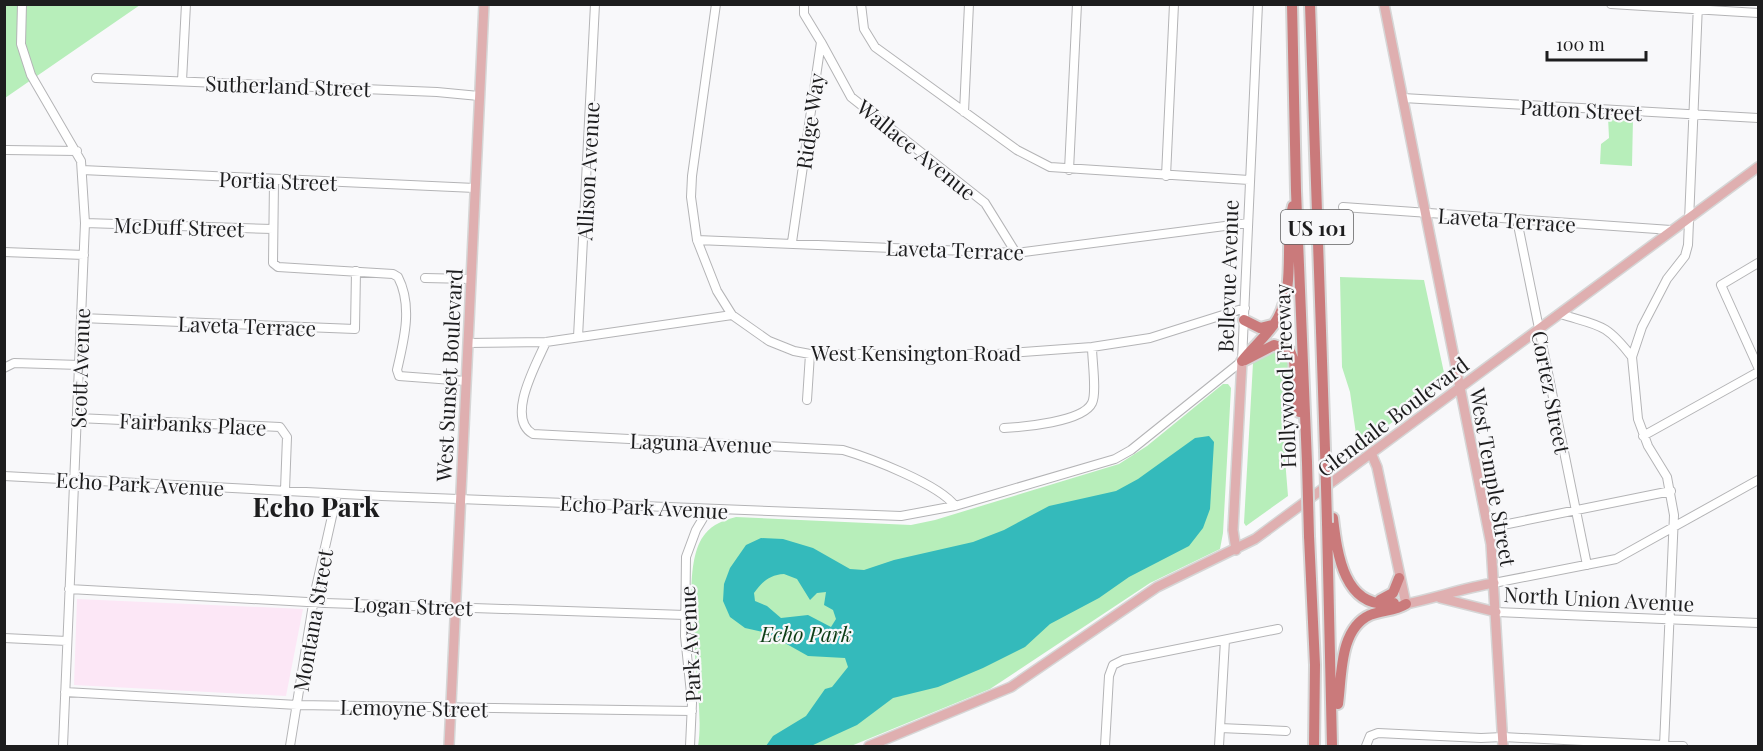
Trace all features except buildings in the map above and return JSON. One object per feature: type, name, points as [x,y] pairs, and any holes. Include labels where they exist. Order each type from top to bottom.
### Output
[{"type":"highway","name":"Hollywood Freeway","points":[[1292,4],[1296,192],[1315,665],[1314,747]]},
{"type":"highway","name":"Hollywood Freeway","points":[[1310,4],[1325,450],[1330,521],[1332,746]]},
{"type":"highway","points":[[1242,362],[1274,323],[1286,297],[1289,223],[1296,192]]},
{"type":"highway","points":[[1244,320],[1264,329],[1274,323]]},
{"type":"highway","points":[[1242,362],[1274,345],[1290,351],[1294,361],[1307,463]]},
{"type":"highway","points":[[1330,521],[1339,564],[1346,580],[1358,592],[1379,604],[1406,603]]},
{"type":"highway","points":[[1358,592],[1371,599],[1384,599],[1393,593],[1399,578]]},
{"type":"highway","points":[[1332,746],[1349,636],[1363,619],[1406,603]]},
{"type":"main road","name":"West Sunset Boulevard","points":[[449,747],[484,4]]},
{"type":"main road","name":"West Temple Street","points":[[1384,4],[1488,528],[1494,583],[1503,742]]},
{"type":"main road","name":"Glendale Boulevard","points":[[869,747],[1011,687],[1130,603],[1169,580],[1263,534],[1758,167]]},
{"type":"main road","name":"Bellevue Avenue","points":[[1236,549],[1233,530],[1242,362]]},
{"type":"main road","points":[[1371,453],[1377,467],[1406,603],[1440,598],[1453,590],[1494,583]]},
{"type":"main road","name":"North Union Avenue","points":[[1440,598],[1496,612]]},
{"type":"street","name":"Scott Avenue","points":[[22,4],[21,44],[31,75],[77,151],[82,170],[85,223],[63,747]]},
{"type":"street","points":[[182,81],[186,4]]},
{"type":"street","name":"Allison Avenue","points":[[579,337],[595,4]]},
{"type":"street","name":"West Kensington Road","points":[[716,4],[692,176],[691,197],[697,240],[713,282],[732,315],[769,341],[810,354],[997,354],[1092,347],[1150,338],[1245,308]]},
{"type":"street","name":"Ridge Way","points":[[792,242],[821,42],[804,14],[804,4]]},
{"type":"street","points":[[861,4],[864,29],[875,47],[1035,161],[1070,170],[1249,180]]},
{"type":"street","points":[[964,112],[969,4]]},
{"type":"street","points":[[1070,170],[1077,4]]},
{"type":"street","points":[[1166,176],[1174,4]]},
{"type":"street","name":"Bellevue Avenue","points":[[1242,362],[1257,4]]},
{"type":"street","points":[[1611,4],[1698,7],[1758,13]]},
{"type":"street","points":[[1664,746],[1673,528],[1671,491],[1667,477],[1643,436],[1635,402],[1632,357],[1642,327],[1667,279],[1685,256],[1698,7]]},
{"type":"street","name":"Wallace Avenue","points":[[821,42],[851,97],[984,203],[1016,253]]},
{"type":"street","name":"Sutherland Street","points":[[96,78],[437,92],[479,96]]},
{"type":"street","name":"Patton Street","points":[[1403,98],[1758,118]]},
{"type":"street","points":[[6,150],[77,151]]},
{"type":"street","name":"Portia Street","points":[[82,170],[274,181],[475,188]]},
{"type":"street","points":[[274,181],[273,263],[278,267],[393,274],[398,277],[405,306],[406,331],[397,370],[399,376],[466,381]]},
{"type":"street","name":"Laveta Terrace","points":[[1343,207],[1671,230]]},
{"type":"street","name":"Cortez Street","points":[[1517,220],[1587,565]]},
{"type":"street","name":"McDuff Street","points":[[85,223],[273,229]]},
{"type":"street","name":"Laveta Terrace","points":[[697,240],[792,242],[1016,253],[1248,223]]},
{"type":"street","points":[[4,252],[84,255]]},
{"type":"street","points":[[1758,263],[1721,285],[1758,367]]},
{"type":"street","name":"Laveta Terrace","points":[[81,318],[355,329],[356,272]]},
{"type":"street","points":[[425,278],[470,279]]},
{"type":"street","points":[[1560,314],[1602,326],[1618,338],[1632,357]]},
{"type":"street","points":[[468,343],[546,342],[732,315]]},
{"type":"street","name":"Laguna Avenue","points":[[546,342],[522,403],[522,420],[525,427],[533,434],[843,450],[868,458],[937,490],[955,506]]},
{"type":"street","points":[[1004,428],[1043,425],[1087,410],[1093,401],[1092,347]]},
{"type":"street","points":[[807,400],[810,354]]},
{"type":"street","name":"Echo Park Avenue","points":[[4,476],[337,494],[461,497],[708,510],[901,516],[955,506],[1115,459],[1131,450],[1242,362]]},
{"type":"street","points":[[4,368],[14,363],[80,365]]},
{"type":"street","points":[[1643,436],[1758,372]]},
{"type":"street","name":"Fairbanks Place","points":[[77,418],[280,428],[287,437],[285,490]]},
{"type":"street","points":[[1494,583],[1616,559],[1758,480]]},
{"type":"street","points":[[1488,528],[1671,491]]},
{"type":"street","name":"Montana Street","points":[[290,747],[313,602],[337,494]]},
{"type":"street","name":"Park Avenue","points":[[690,747],[692,711],[685,615],[686,557],[696,530],[708,510]]},
{"type":"street","name":"Logan Street","points":[[69,589],[313,602],[685,615]]},
{"type":"street","name":"North Union Avenue","points":[[1496,612],[1758,623]]},
{"type":"street","points":[[1105,747],[1109,676],[1113,665],[1124,660],[1278,629]]},
{"type":"street","points":[[4,638],[67,641]]},
{"type":"street","points":[[1219,747],[1225,640]]},
{"type":"street","name":"Lemoyne Street","points":[[65,692],[297,705],[692,711]]},
{"type":"street","points":[[1220,728],[1286,731]]},
{"type":"street","points":[[1366,747],[1370,736],[1378,733],[1482,738],[1503,742],[1683,747]]},
{"type":"shaded area","points":[[77,599],[303,609],[286,696],[74,685]]},
{"type":"green space","points":[[4,5],[140,5],[5,98]]},
{"type":"green space","points":[[1608,117],[1633,118],[1632,166],[1600,164],[1601,144],[1609,138]]},
{"type":"green space","points":[[1340,277],[1424,280],[1446,382],[1358,448],[1350,392],[1342,367]]},
{"type":"green space","points":[[1273,351],[1280,353],[1288,363],[1285,459],[1288,496],[1246,526],[1244,523],[1253,363]]},
{"type":"green space","name":"Echo Park","points":[[1223,384],[1228,384],[1231,388],[1223,533],[1220,549],[1150,583],[990,689],[851,746],[698,746],[700,724],[693,635],[692,576],[696,552],[705,534],[715,525],[736,517],[911,525],[935,520],[1119,464],[1147,446]]},
{"type":"water","points":[[1209,436],[1214,442],[1210,509],[1203,528],[1189,546],[1129,577],[1099,598],[1050,624],[1025,647],[983,668],[938,687],[893,698],[857,725],[811,746],[766,746],[773,736],[806,716],[825,689],[832,687],[848,667],[845,658],[808,656],[767,633],[745,628],[730,617],[723,601],[724,584],[730,568],[746,545],[761,538],[783,539],[813,548],[850,569],[864,570],[894,560],[973,542],[1004,530],[1049,506],[1116,491],[1138,479],[1195,438]],"holes":[[[784,574],[797,579],[810,600],[817,593],[826,592],[824,605],[833,610],[836,619],[831,627],[808,615],[781,618],[767,606],[755,601],[754,593],[763,582],[770,578]]]},
{"type":"district","name":"Echo Park","points":[[316,506]]}]
